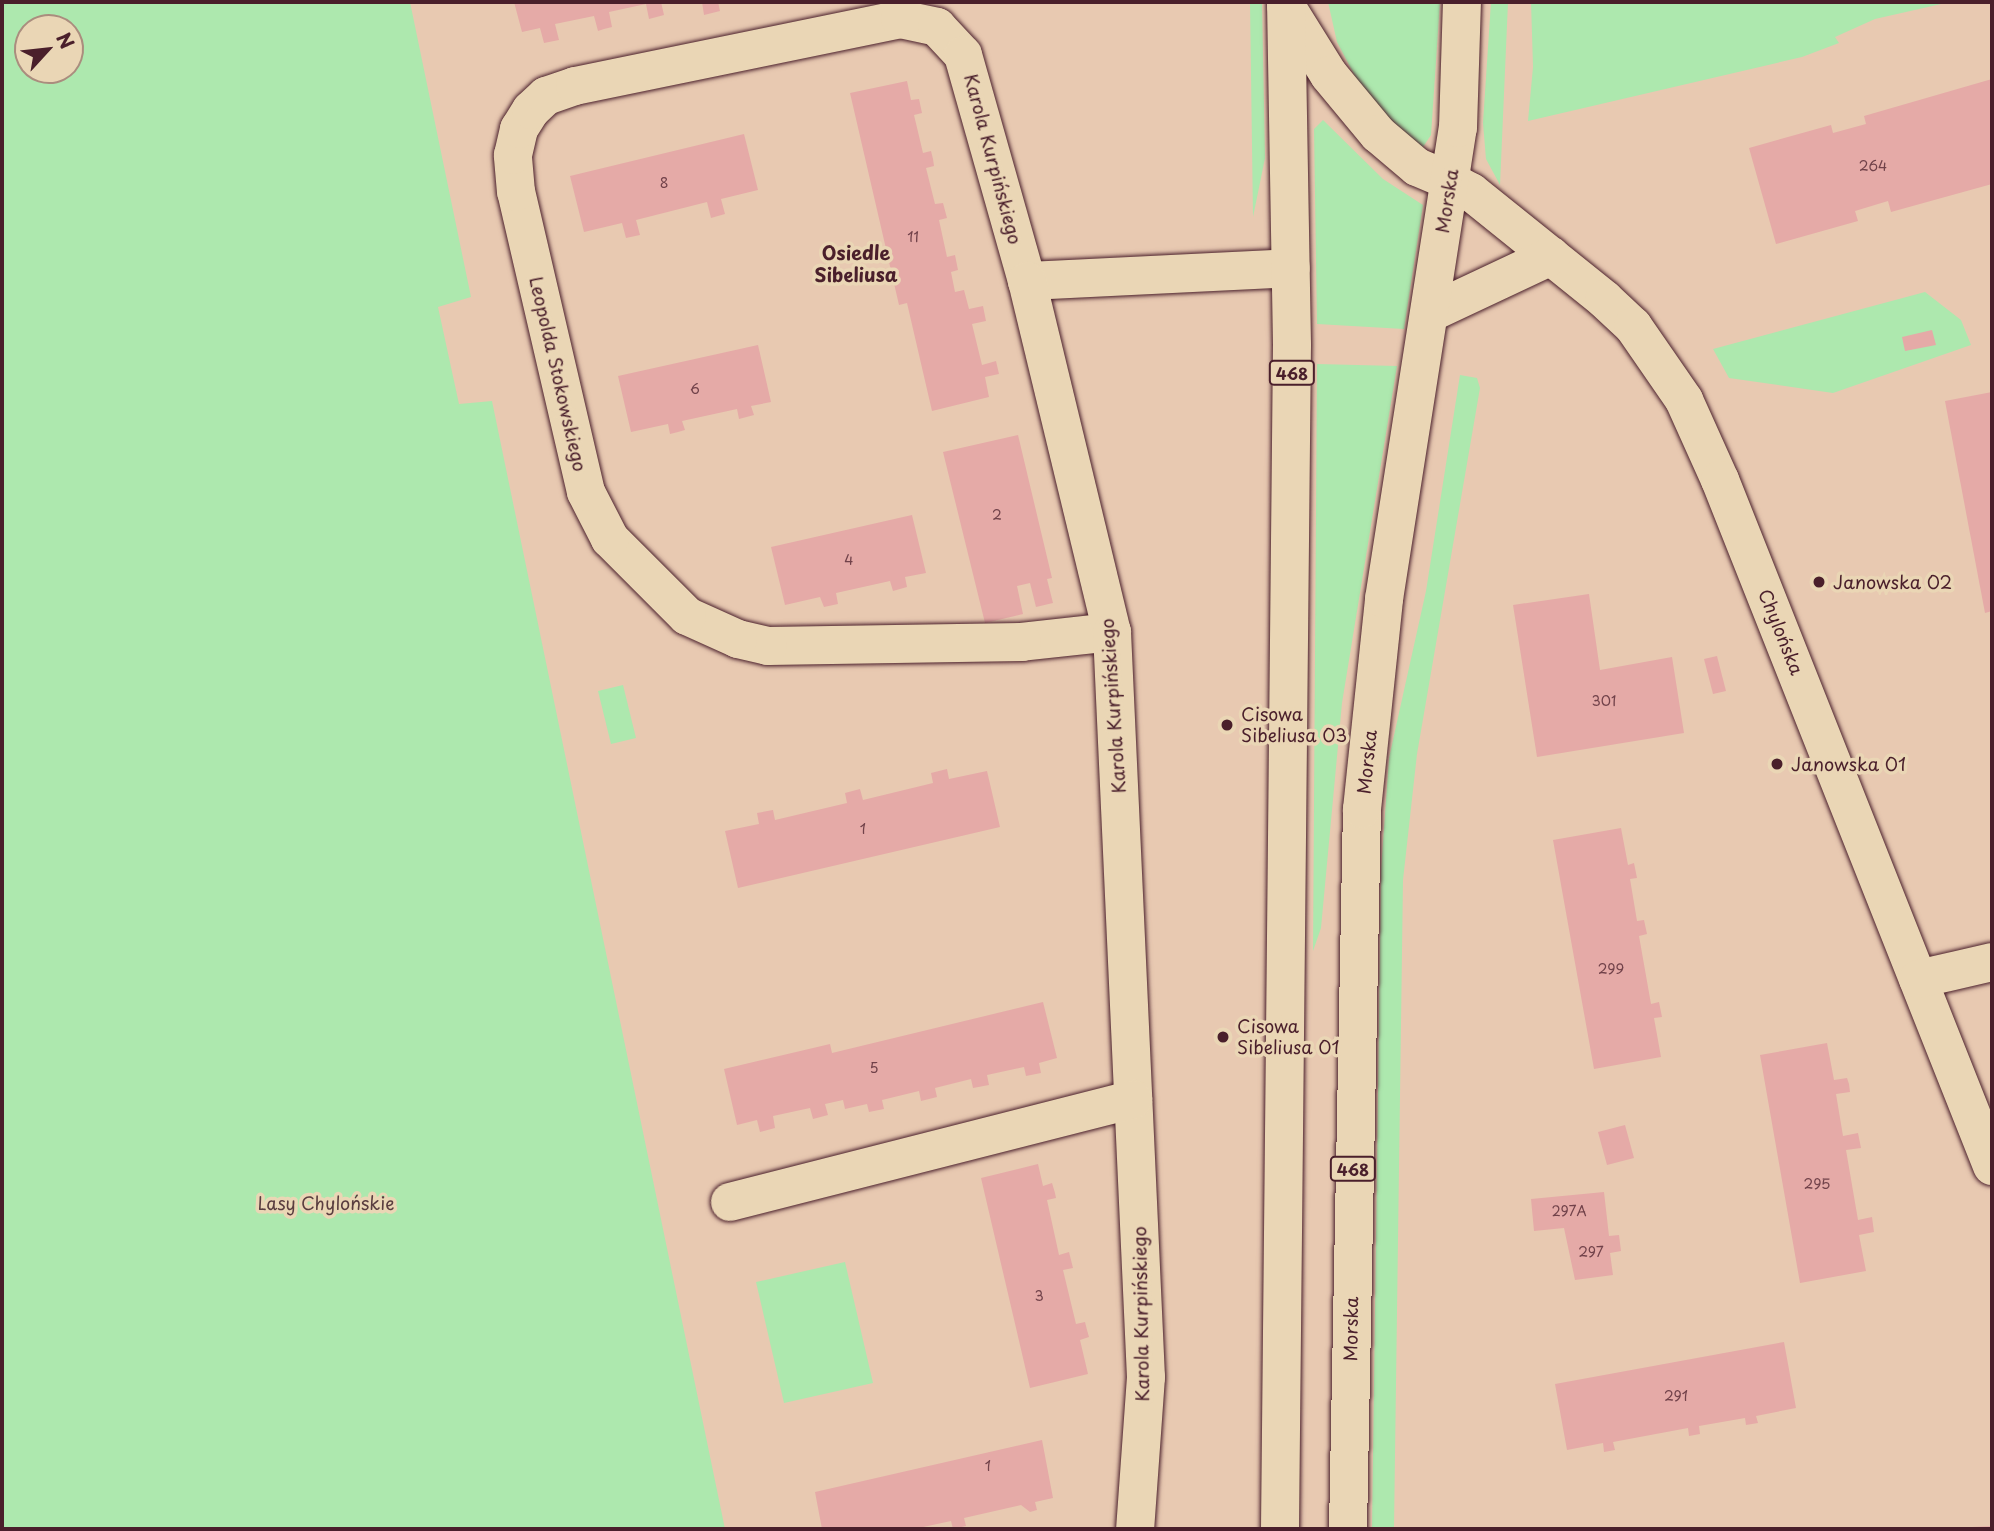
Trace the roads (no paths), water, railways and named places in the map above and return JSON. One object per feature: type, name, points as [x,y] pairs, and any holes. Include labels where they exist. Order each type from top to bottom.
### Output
[{"type":"street","name":"Morska","points":[[1348,1529],[1363,808],[1384,599],[1450,181],[1463,62],[1462,2]]},
{"type":"street","name":"Chylońska","points":[[1286,4],[1337,85],[1378,134],[1417,167],[1471,192],[1633,326],[1684,400],[1720,480],[1992,1166]]},
{"type":"street","name":"468","points":[[1280,1529],[1292,268],[1286,4]]},
{"type":"street","name":"Leopolda Stokowskiego","points":[[953,40],[918,21],[878,23],[559,90],[531,110],[519,130],[513,155],[516,192],[586,492],[610,539],[687,615],[738,639],[768,646],[1022,642],[1112,632]]},
{"type":"street","name":"Karola Kurpińskiego","points":[[953,40],[971,76],[1027,281],[1112,632],[1146,1377],[1135,1529]]},
{"type":"street","points":[[1430,313],[1551,256]]},
{"type":"street","points":[[1027,281],[1292,268]]},
{"type":"street","points":[[1918,979],[1992,962]]},
{"type":"street","points":[[730,1202],[1133,1099]]},
{"type":"place","name":"Janowska 02","points":[[1819,582]]},
{"type":"place","name":"Cisowa Sibeliusa 03","points":[[1227,725]]},
{"type":"place","name":"Janowska 01","points":[[1777,764]]},
{"type":"place","name":"Cisowa Sibeliusa 01","points":[[1223,1037]]},
{"type":"district","name":"Osiedle Sibeliusa","points":[[856,264]]},
{"type":"park label","name":"Lasy Chylońskie","points":[[326,1203]]}]
